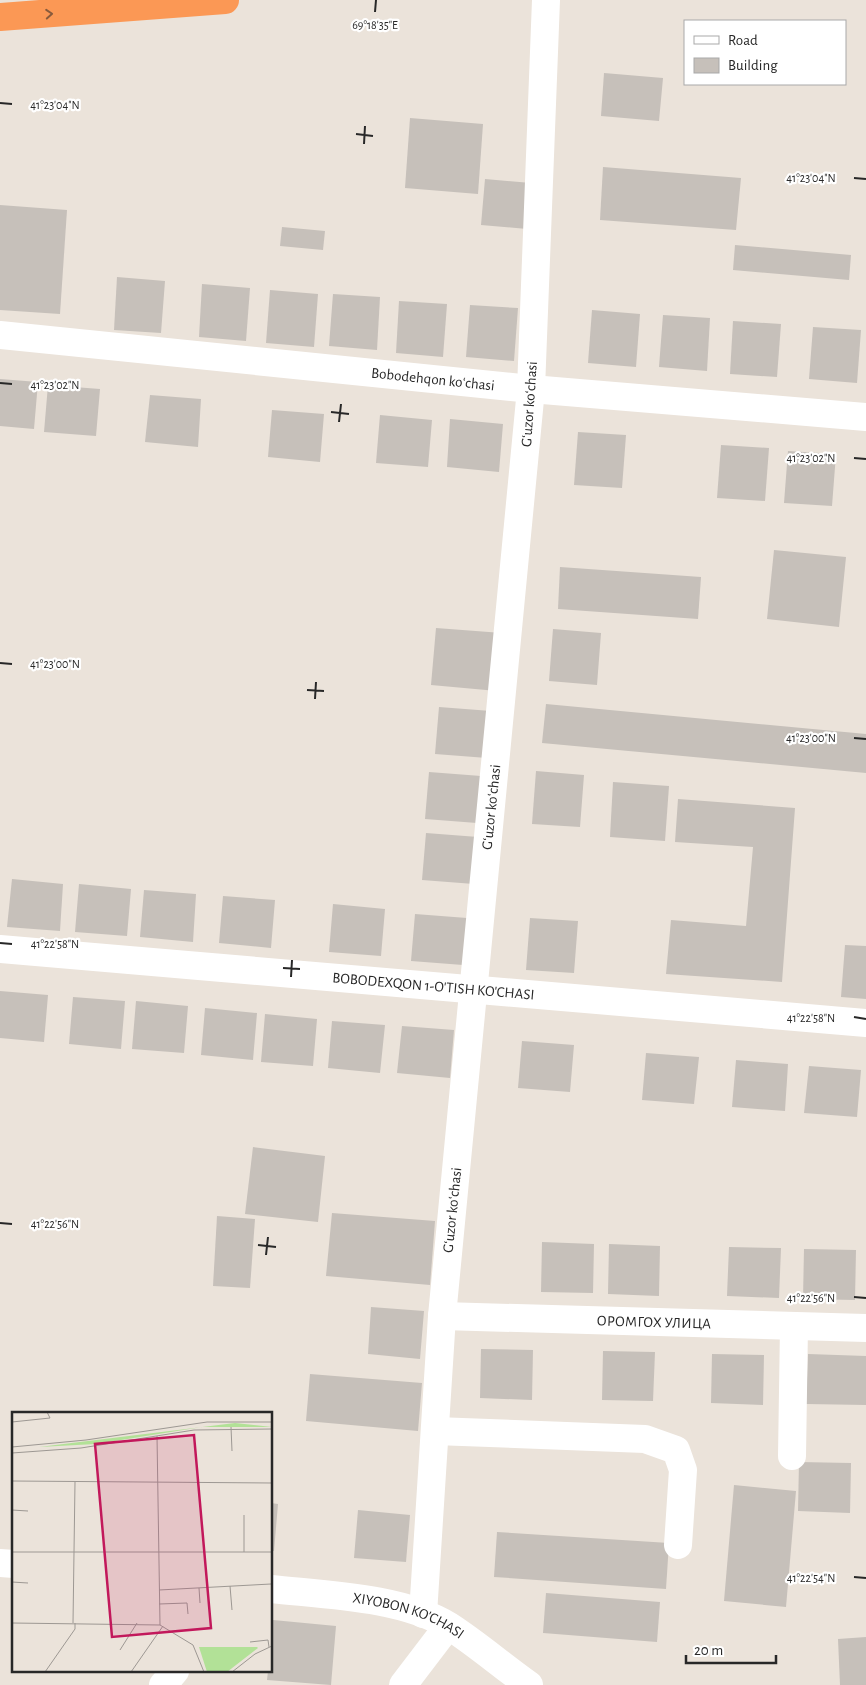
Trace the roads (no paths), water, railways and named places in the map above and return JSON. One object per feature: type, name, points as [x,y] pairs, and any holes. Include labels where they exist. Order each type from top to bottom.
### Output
[{"type":"highway","points":[[0,17],[225,0]]},
{"type":"street","name":"Gʻuzor koʻchasi","points":[[423,1614],[442,1316],[531,389],[546,0]]},
{"type":"street","name":"Bobodehqon koʻchasi","points":[[0,335],[531,389],[866,417]]},
{"type":"street","name":"BOBODEXQON 1-O'TISH KO'CHASI","points":[[0,948],[866,1023]]},
{"type":"street","name":"ОРОМГОХ УЛИЦА","points":[[442,1316],[866,1328]]},
{"type":"street","points":[[792,1456],[794,1326]]},
{"type":"street","points":[[435,1431],[645,1439],[676,1450],[683,1470],[678,1544]]},
{"type":"street","name":"XIYOBON KO'CHASI","points":[[272,1589],[365,1600],[423,1614],[448,1626],[529,1685]]},
{"type":"street","points":[[403,1685],[448,1626]]},
{"type":"street","points":[[163,1685],[174,1672]]}]
